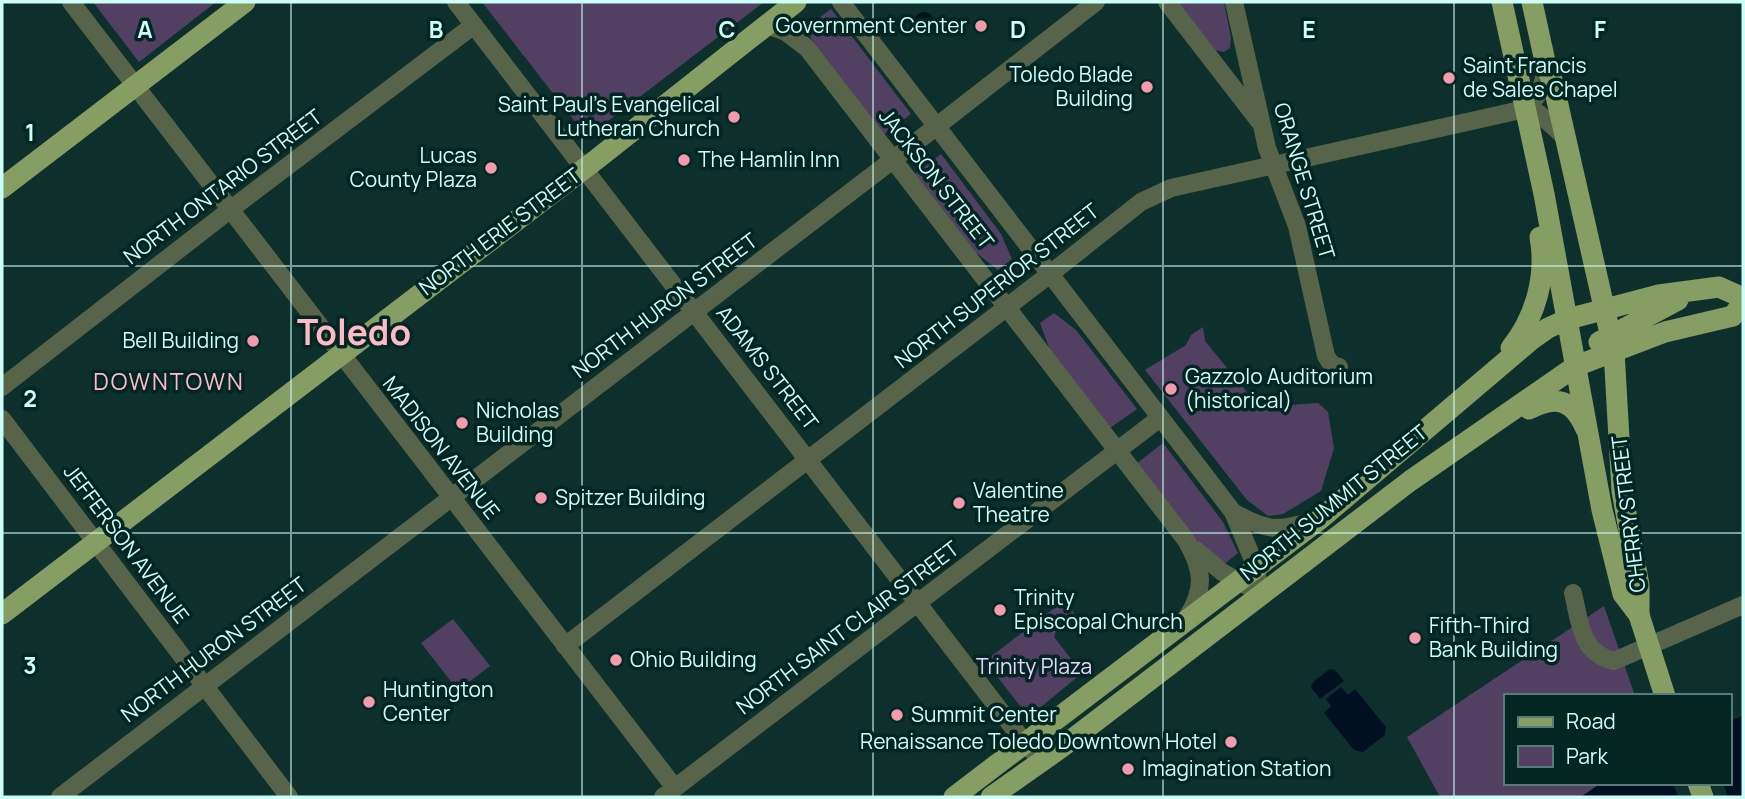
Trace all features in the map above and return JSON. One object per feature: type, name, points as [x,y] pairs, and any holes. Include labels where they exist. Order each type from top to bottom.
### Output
[{"type":"main road","points":[[2,188],[245,2]]},
{"type":"main road","name":"NORTH ERIE STREET","points":[[2,614],[796,2]]},
{"type":"main road","name":"CHERRY STREET","points":[[1502,2],[1544,194],[1602,510],[1623,594],[1639,615]]},
{"type":"main road","name":"CHERRY STREET","points":[[1532,2],[1612,343],[1622,491],[1639,585],[1639,615]]},
{"type":"main road","points":[[1486,380],[1525,328],[1539,289],[1542,247],[1534,194],[1537,169]]},
{"type":"main road","name":"NORTH SUMMIT STREET","points":[[954,797],[1319,520],[1548,328],[1604,308],[1660,295],[1719,287],[1743,300],[1733,316],[1612,343],[1576,366],[1409,481],[991,797]]},
{"type":"main road","points":[[1612,343],[1698,290]]},
{"type":"main road","points":[[1489,426],[1544,402],[1555,400],[1576,412],[1589,438]]},
{"type":"main road","points":[[1639,615],[1664,694]]},
{"type":"street","name":"MADISON AVENUE","points":[[71,2],[565,646],[669,793]]},
{"type":"street","name":"ADAMS STREET","points":[[456,2],[1025,743],[1042,761]]},
{"type":"street","name":"JACKSON STREET","points":[[841,2],[1233,512],[1256,567],[1260,594]]},
{"type":"street","name":"NORTH HURON STREET","points":[[60,797],[937,127],[1096,2]]},
{"type":"street","points":[[1167,2],[1262,125]]},
{"type":"street","name":"ORANGE STREET","points":[[1234,2],[1273,165],[1297,226],[1326,356],[1332,365],[1339,367]]},
{"type":"street","name":"NORTH ONTARIO STREET","points":[[2,387],[474,25]]},
{"type":"street","name":"JACKSON STREET","points":[[767,25],[786,33],[807,48],[1186,540],[1216,568],[1260,594]]},
{"type":"street","points":[[1525,109],[1541,91],[1546,66]]},
{"type":"street","points":[[1525,109],[1538,113],[1565,137]]},
{"type":"street","name":"NORTH SUPERIOR STREET","points":[[565,646],[1154,194],[1525,109]]},
{"type":"street","name":"NORTH SAINT CLAIR STREET","points":[[669,793],[1160,418]]},
{"type":"street","name":"JEFFERSON AVENUE","points":[[2,419],[289,797]]},
{"type":"street","name":"JACKSON STREET","points":[[1233,512],[1254,524],[1279,530],[1319,520]]},
{"type":"street","name":"JACKSON STREET","points":[[1183,623],[1195,606],[1200,581],[1200,567],[1186,540]]},
{"type":"street","points":[[1573,593],[1582,634],[1589,647],[1601,658],[1614,661],[1743,605]]},
{"type":"green space","points":[[93,2],[216,2],[139,62]]},
{"type":"green space","points":[[482,2],[764,2],[587,137]]},
{"type":"green space","points":[[1177,2],[1224,2],[1231,38],[1230,48],[1224,52],[1215,50]]},
{"type":"green space","points":[[831,9],[911,114],[884,134],[804,29]]},
{"type":"green space","points":[[941,154],[1001,234],[1012,259],[998,270],[975,252],[914,175]]},
{"type":"green space","points":[[1054,313],[1076,330],[1137,409],[1110,428],[1051,353],[1040,323]]},
{"type":"green space","points":[[1203,327],[1205,341],[1259,407],[1318,403],[1328,412],[1334,448],[1321,491],[1283,514],[1268,516],[1247,500],[1145,370],[1186,345],[1191,335]]},
{"type":"green space","points":[[1163,443],[1223,522],[1238,553],[1223,565],[1191,536],[1136,464]]},
{"type":"green space","name":"Trinity Plaza","points":[[1065,600],[1076,616],[1056,631],[1054,637],[1082,673],[1035,712],[1024,711],[985,661]]},
{"type":"green space","points":[[1604,606],[1634,694],[1504,694],[1504,785],[1598,785],[1581,797],[1440,797],[1407,737]]},
{"type":"green space","points":[[453,619],[490,666],[465,685],[453,684],[421,643]]},
{"type":"water","points":[[924,12],[931,15],[934,22],[931,29],[924,32],[917,29],[914,22],[917,15]]},
{"type":"water","points":[[1330,669],[1335,670],[1344,681],[1320,699],[1311,687],[1314,681]]},
{"type":"water","points":[[1341,687],[1348,695],[1355,689],[1386,727],[1385,735],[1363,752],[1354,750],[1324,713],[1331,706],[1326,699]]},
{"type":"water","points":[[1743,716],[1743,797],[1581,797],[1598,785],[1731,785],[1731,720]]},
{"type":"pier","points":[[1674,785],[1724,785],[1728,797],[1678,797]]},
{"type":"place","name":"Government Center","points":[[981,26]]},
{"type":"place","name":"Saint Francis de Sales Chapel","points":[[1449,78]]},
{"type":"place","name":"Toledo Blade Building","points":[[1147,87]]},
{"type":"place","name":"Saint Paul's Evangelical Lutheran Church","points":[[734,117]]},
{"type":"place","name":"The Hamlin Inn","points":[[684,160]]},
{"type":"place","name":"Lucas County Plaza","points":[[491,168]]},
{"type":"place","name":"Bell Building","points":[[253,341]]},
{"type":"place","name":"Gazzolo Auditorium (historical)","points":[[1171,389]]},
{"type":"place","name":"Nicholas Building","points":[[462,423]]},
{"type":"place","name":"Spitzer Building","points":[[541,498]]},
{"type":"place","name":"Valentine Theatre","points":[[959,503]]},
{"type":"place","name":"Trinity Episcopal Church","points":[[1000,610]]},
{"type":"place","name":"Fifth-Third Bank Building","points":[[1415,638]]},
{"type":"place","name":"Ohio Building","points":[[616,660]]},
{"type":"place","name":"Huntington Center","points":[[369,702]]},
{"type":"place","name":"Summit Center","points":[[897,715]]},
{"type":"place","name":"Renaissance Toledo Downtown Hotel","points":[[1231,742]]},
{"type":"place","name":"Imagination Station","points":[[1128,769]]},
{"type":"district","name":"Toledo","points":[[354,333]]},
{"type":"district","name":"DOWNTOWN","points":[[169,382]]}]
